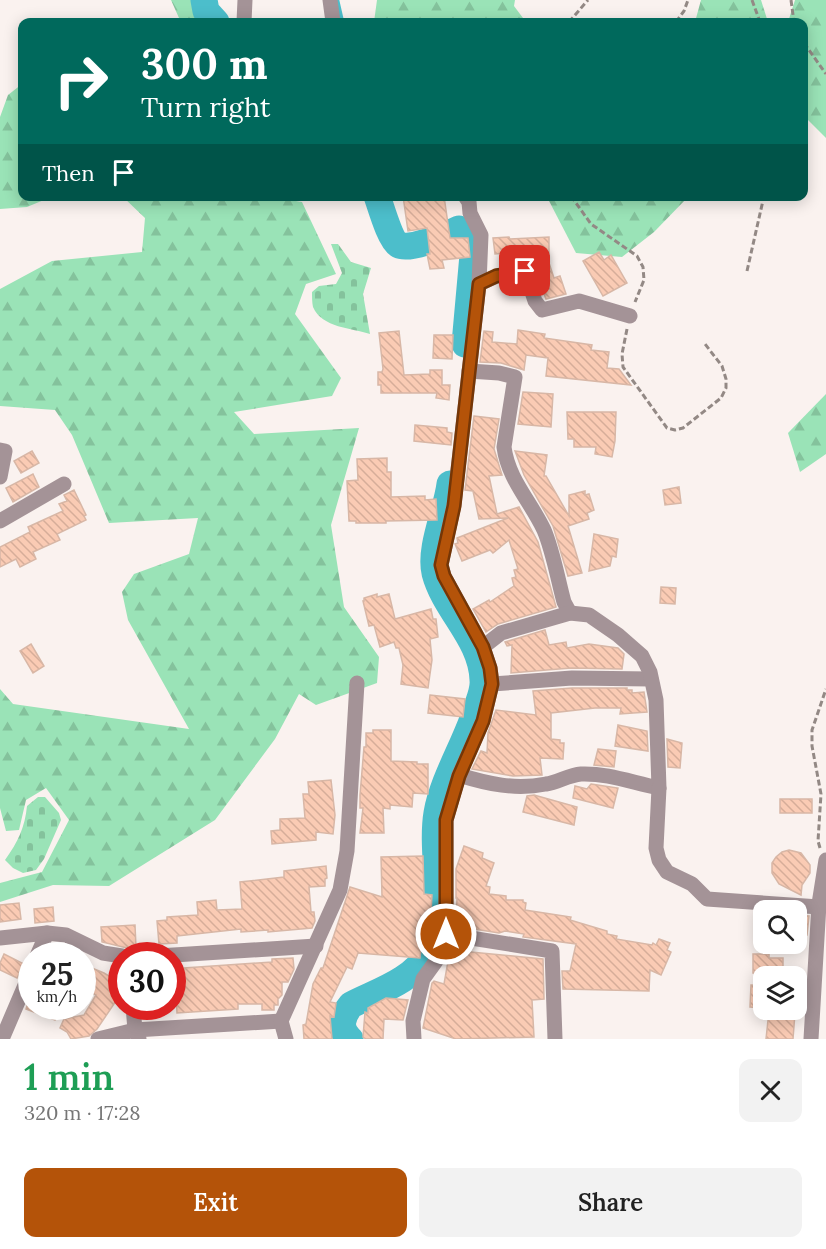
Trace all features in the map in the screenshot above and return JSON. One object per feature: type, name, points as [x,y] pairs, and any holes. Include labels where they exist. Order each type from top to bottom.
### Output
[{"type":"street","points":[[244,0],[244,18]]},
{"type":"street","points":[[330,0],[332,18]]},
{"type":"street","points":[[414,1039],[413,1021],[423,980],[436,961],[446,934],[446,820],[459,776],[483,721],[492,684],[490,668],[483,647],[444,576],[441,565],[454,506],[479,284],[481,235],[470,213],[468,201]]},
{"type":"street","points":[[479,284],[496,276],[525,271],[536,301],[542,310],[579,301],[630,316]]},
{"type":"street","points":[[469,371],[500,373],[515,377],[504,447],[505,458],[514,480],[544,531],[564,602],[570,613]]},
{"type":"street","points":[[0,450],[5,451],[0,477]]},
{"type":"street","points":[[0,521],[64,484]]},
{"type":"street","points":[[483,647],[501,633],[570,613],[589,615],[618,635],[642,656],[651,678],[656,700],[658,788],[656,848],[659,860],[667,872],[692,884],[707,899],[822,905]]},
{"type":"street","points":[[492,684],[572,678],[651,678]]},
{"type":"street","points":[[286,1039],[280,1021],[340,890],[347,851],[357,683]]},
{"type":"street","points":[[459,776],[493,785],[516,786],[546,784],[578,774],[598,774],[658,788]]},
{"type":"street","points":[[811,1039],[819,1021],[825,864]]},
{"type":"street","points":[[0,938],[47,933],[66,935],[108,955]]},
{"type":"street","points":[[43,942],[47,933]]},
{"type":"street","points":[[446,934],[552,951],[555,1039]]},
{"type":"street","points":[[186,954],[316,946]]},
{"type":"street","points":[[2,1039],[18,1002]]},
{"type":"street","points":[[135,1020],[137,1035]]},
{"type":"street","points":[[98,1039],[280,1021]]},
{"type":"path","points":[[572,18],[588,0]]},
{"type":"path","points":[[679,18],[688,0]]},
{"type":"path","points":[[752,0],[759,18]]},
{"type":"path","points":[[791,0],[793,18]]},
{"type":"path","points":[[808,49],[826,74]]},
{"type":"path","points":[[575,201],[591,224],[636,256],[643,267],[644,280],[630,316],[622,354],[623,367],[667,428],[675,430],[683,428],[721,398],[726,388],[722,366],[705,344]]},
{"type":"path","points":[[747,271],[763,201]]},
{"type":"path","points":[[825,864],[818,842],[821,794],[812,746],[812,730],[826,688]]},
{"type":"green space","points":[[171,0],[196,0],[203,18],[179,18]]},
{"type":"green space","points":[[377,0],[515,0],[514,6],[523,18],[375,18]]},
{"type":"green space","points":[[701,0],[761,0],[767,18],[696,18]]},
{"type":"green space","points":[[795,0],[826,0],[826,138],[808,120],[808,18],[789,18]]},
{"type":"green space","points":[[18,87],[18,201],[41,201],[27,207],[0,209],[0,117],[8,95]]},
{"type":"green space","points":[[127,201],[302,202],[336,274],[306,284],[295,314],[341,378],[332,396],[234,412],[254,434],[359,428],[331,525],[344,607],[379,657],[377,683],[316,705],[299,694],[275,739],[215,820],[109,886],[53,885],[0,902],[0,883],[42,872],[69,820],[46,788],[26,800],[19,830],[6,831],[0,808],[0,689],[13,704],[189,729],[128,620],[122,592],[134,574],[189,554],[198,518],[109,523],[72,435],[55,410],[0,406],[0,289],[52,261],[142,252],[145,218]]},
{"type":"green space","points":[[549,201],[684,201],[654,232],[622,257],[576,253]]},
{"type":"green space","points":[[331,244],[338,244],[351,262],[371,268],[363,294],[370,334],[330,323],[317,314],[313,307],[312,292],[319,286],[336,284],[342,273]]},
{"type":"green space","points":[[826,394],[826,454],[800,472],[788,433]]},
{"type":"green space","points":[[38,797],[45,797],[59,813],[61,820],[44,859],[36,870],[23,873],[13,868],[5,860],[20,834],[27,806]]},
{"type":"building","points":[[404,201],[445,201],[450,238],[468,238],[470,257],[442,260],[444,268],[430,269],[427,254],[430,254],[427,228],[408,231]]},
{"type":"building","points":[[509,237],[510,239],[549,237],[549,263],[554,278],[560,276],[566,294],[546,299],[530,263],[530,257],[507,259],[506,253],[495,254],[493,238]]},
{"type":"building","points":[[599,252],[604,260],[611,255],[627,283],[603,296],[583,261]]},
{"type":"building","points":[[518,330],[545,334],[544,338],[592,345],[591,350],[609,352],[607,368],[619,369],[631,385],[546,376],[548,358],[526,355],[524,370],[501,363],[480,362],[484,331],[493,332],[492,342],[517,344]]},
{"type":"building","points":[[399,331],[404,375],[430,374],[430,370],[442,370],[442,385],[450,385],[449,400],[436,398],[437,393],[381,393],[381,385],[378,385],[378,372],[382,372],[383,369],[379,333]]},
{"type":"building","points":[[434,335],[453,335],[452,359],[433,358]]},
{"type":"building","points":[[523,392],[553,394],[551,427],[518,424]]},
{"type":"building","points":[[567,412],[616,412],[612,457],[595,454],[596,447],[574,447],[574,439],[568,439]]},
{"type":"building","points":[[474,416],[499,419],[494,449],[502,475],[489,476],[497,514],[519,507],[538,542],[556,607],[498,624],[486,632],[473,609],[489,600],[490,602],[514,586],[512,578],[516,577],[514,570],[518,569],[509,540],[493,553],[490,550],[462,561],[455,544],[458,543],[457,538],[508,518],[479,519],[473,491],[465,490]]},
{"type":"building","points":[[415,425],[447,428],[447,432],[452,433],[451,445],[414,441]]},
{"type":"building","points":[[32,451],[39,463],[21,473],[14,461]]},
{"type":"building","points":[[515,451],[547,455],[544,476],[569,516],[569,495],[585,491],[585,495],[589,494],[594,510],[587,513],[589,519],[568,526],[582,573],[568,576],[553,526],[524,475]]},
{"type":"building","points":[[387,458],[387,472],[391,472],[391,497],[425,496],[425,500],[436,499],[437,520],[386,521],[386,523],[349,521],[347,481],[358,480],[357,459]]},
{"type":"building","points":[[33,474],[39,487],[13,502],[6,488]]},
{"type":"building","points":[[679,487],[681,503],[665,505],[663,490]]},
{"type":"building","points":[[74,490],[86,515],[84,516],[86,520],[57,534],[60,540],[33,552],[36,559],[20,567],[16,559],[0,567],[0,547],[30,532],[28,527],[63,511],[59,504],[67,501],[64,495]]},
{"type":"building","points":[[594,534],[618,539],[616,557],[612,556],[610,566],[589,571]]},
{"type":"building","points":[[661,587],[676,588],[675,604],[660,603]]},
{"type":"building","points":[[377,594],[377,597],[389,594],[395,619],[431,609],[433,619],[436,619],[438,637],[430,639],[432,660],[428,688],[401,684],[403,665],[399,648],[396,648],[394,642],[380,647],[374,625],[369,626],[363,601],[364,598]]},
{"type":"building","points":[[545,630],[549,645],[566,642],[567,648],[589,644],[618,648],[624,654],[622,669],[571,668],[511,673],[512,645],[507,646],[505,642]]},
{"type":"building","points":[[31,644],[44,666],[33,673],[20,651]]},
{"type":"building","points":[[627,688],[627,690],[632,690],[632,693],[644,692],[647,712],[620,714],[621,708],[595,708],[551,713],[551,739],[564,743],[563,759],[540,758],[542,775],[513,776],[472,769],[481,751],[487,753],[488,733],[496,710],[536,715],[533,691]]},
{"type":"building","points":[[430,695],[465,699],[463,717],[428,713]]},
{"type":"building","points":[[618,725],[647,731],[648,751],[615,746]]},
{"type":"building","points":[[373,730],[391,730],[391,761],[428,764],[428,794],[413,793],[412,807],[390,805],[390,809],[383,808],[384,833],[360,833],[363,808],[360,808],[360,795],[364,747],[366,747],[366,733],[373,733]]},
{"type":"building","points":[[667,739],[682,743],[680,768],[668,767]]},
{"type":"building","points":[[598,749],[616,751],[614,767],[594,765]]},
{"type":"building","points":[[331,780],[335,815],[333,834],[316,832],[316,840],[272,844],[271,831],[280,830],[280,819],[305,818],[303,794],[309,794],[308,782]]},
{"type":"building","points":[[591,784],[618,788],[613,808],[573,798],[575,786],[587,789]]},
{"type":"building","points":[[534,795],[577,807],[574,825],[523,812],[527,796]]},
{"type":"building","points":[[780,799],[812,799],[812,813],[780,813]]},
{"type":"building","points":[[464,846],[483,853],[482,858],[494,863],[486,886],[490,887],[489,894],[506,896],[506,900],[523,900],[526,903],[525,910],[571,917],[570,920],[607,931],[607,934],[617,936],[616,939],[652,945],[653,943],[656,945],[659,939],[670,943],[667,950],[671,952],[661,975],[650,970],[649,991],[563,989],[562,971],[570,971],[576,944],[523,937],[524,934],[505,931],[499,933],[456,926],[456,869]]},
{"type":"building","points":[[789,850],[801,853],[810,865],[810,873],[802,885],[801,895],[779,884],[772,873],[772,863],[776,857]]},
{"type":"building","points":[[423,856],[424,894],[432,895],[431,912],[427,911],[425,930],[423,930],[420,958],[358,953],[352,969],[347,967],[330,1002],[336,1003],[334,1017],[330,1016],[332,1039],[304,1039],[303,1025],[306,1024],[313,984],[323,968],[350,887],[382,897],[381,857]]},
{"type":"building","points":[[326,866],[325,886],[309,887],[311,912],[314,912],[315,921],[312,928],[268,932],[268,930],[241,932],[241,929],[177,936],[177,942],[159,942],[157,921],[167,920],[167,917],[198,915],[197,902],[216,900],[217,910],[242,909],[240,882],[284,877],[284,871]]},
{"type":"building","points":[[19,903],[21,919],[0,922],[0,905]]},
{"type":"building","points":[[53,907],[54,921],[35,923],[34,909]]},
{"type":"building","points":[[135,925],[136,942],[102,942],[101,927]]},
{"type":"building","points":[[450,950],[543,959],[544,999],[532,1000],[534,1037],[456,1039],[423,1028],[432,983],[434,981],[444,984]]},
{"type":"building","points":[[4,954],[18,961],[17,978],[0,970]]},
{"type":"building","points":[[753,954],[769,954],[769,958],[783,958],[783,966],[753,966]]},
{"type":"building","points":[[293,958],[294,969],[288,982],[282,982],[282,995],[278,999],[278,1005],[274,1005],[274,1010],[262,1010],[262,1004],[238,1004],[238,1009],[186,1012],[186,968],[272,962],[272,959]]},
{"type":"building","points":[[96,970],[108,975],[108,1013],[97,1029],[89,1036],[71,1039],[67,1032],[60,1028],[64,1020],[96,1020]]},
{"type":"building","points":[[751,985],[753,985],[753,1007],[750,1007]]},
{"type":"building","points":[[386,998],[408,1000],[403,1020],[384,1019],[383,1039],[366,1039],[363,1037],[365,1012],[368,1013],[368,1008]]},
{"type":"building","points":[[768,1020],[794,1020],[793,1039],[766,1039]]},
{"type":"waterway","points":[[204,0],[206,11],[212,18]]},
{"type":"waterway","points":[[337,0],[341,18]]},
{"type":"waterway","points":[[379,201],[389,230],[399,245],[420,244],[459,229],[468,236],[473,255],[465,344]]},
{"type":"waterway","points":[[350,1039],[344,1031],[343,1022],[351,1005],[394,984],[413,971],[428,953],[434,938],[438,903],[435,847],[437,813],[444,786],[473,720],[482,690],[481,665],[476,651],[440,587],[435,573],[434,552],[450,484]]},
{"type":"route","points":[[446,934],[446,820],[459,776],[483,721],[492,684],[490,668],[483,647],[444,576],[441,565],[454,506],[479,284],[496,276],[525,271]]}]
